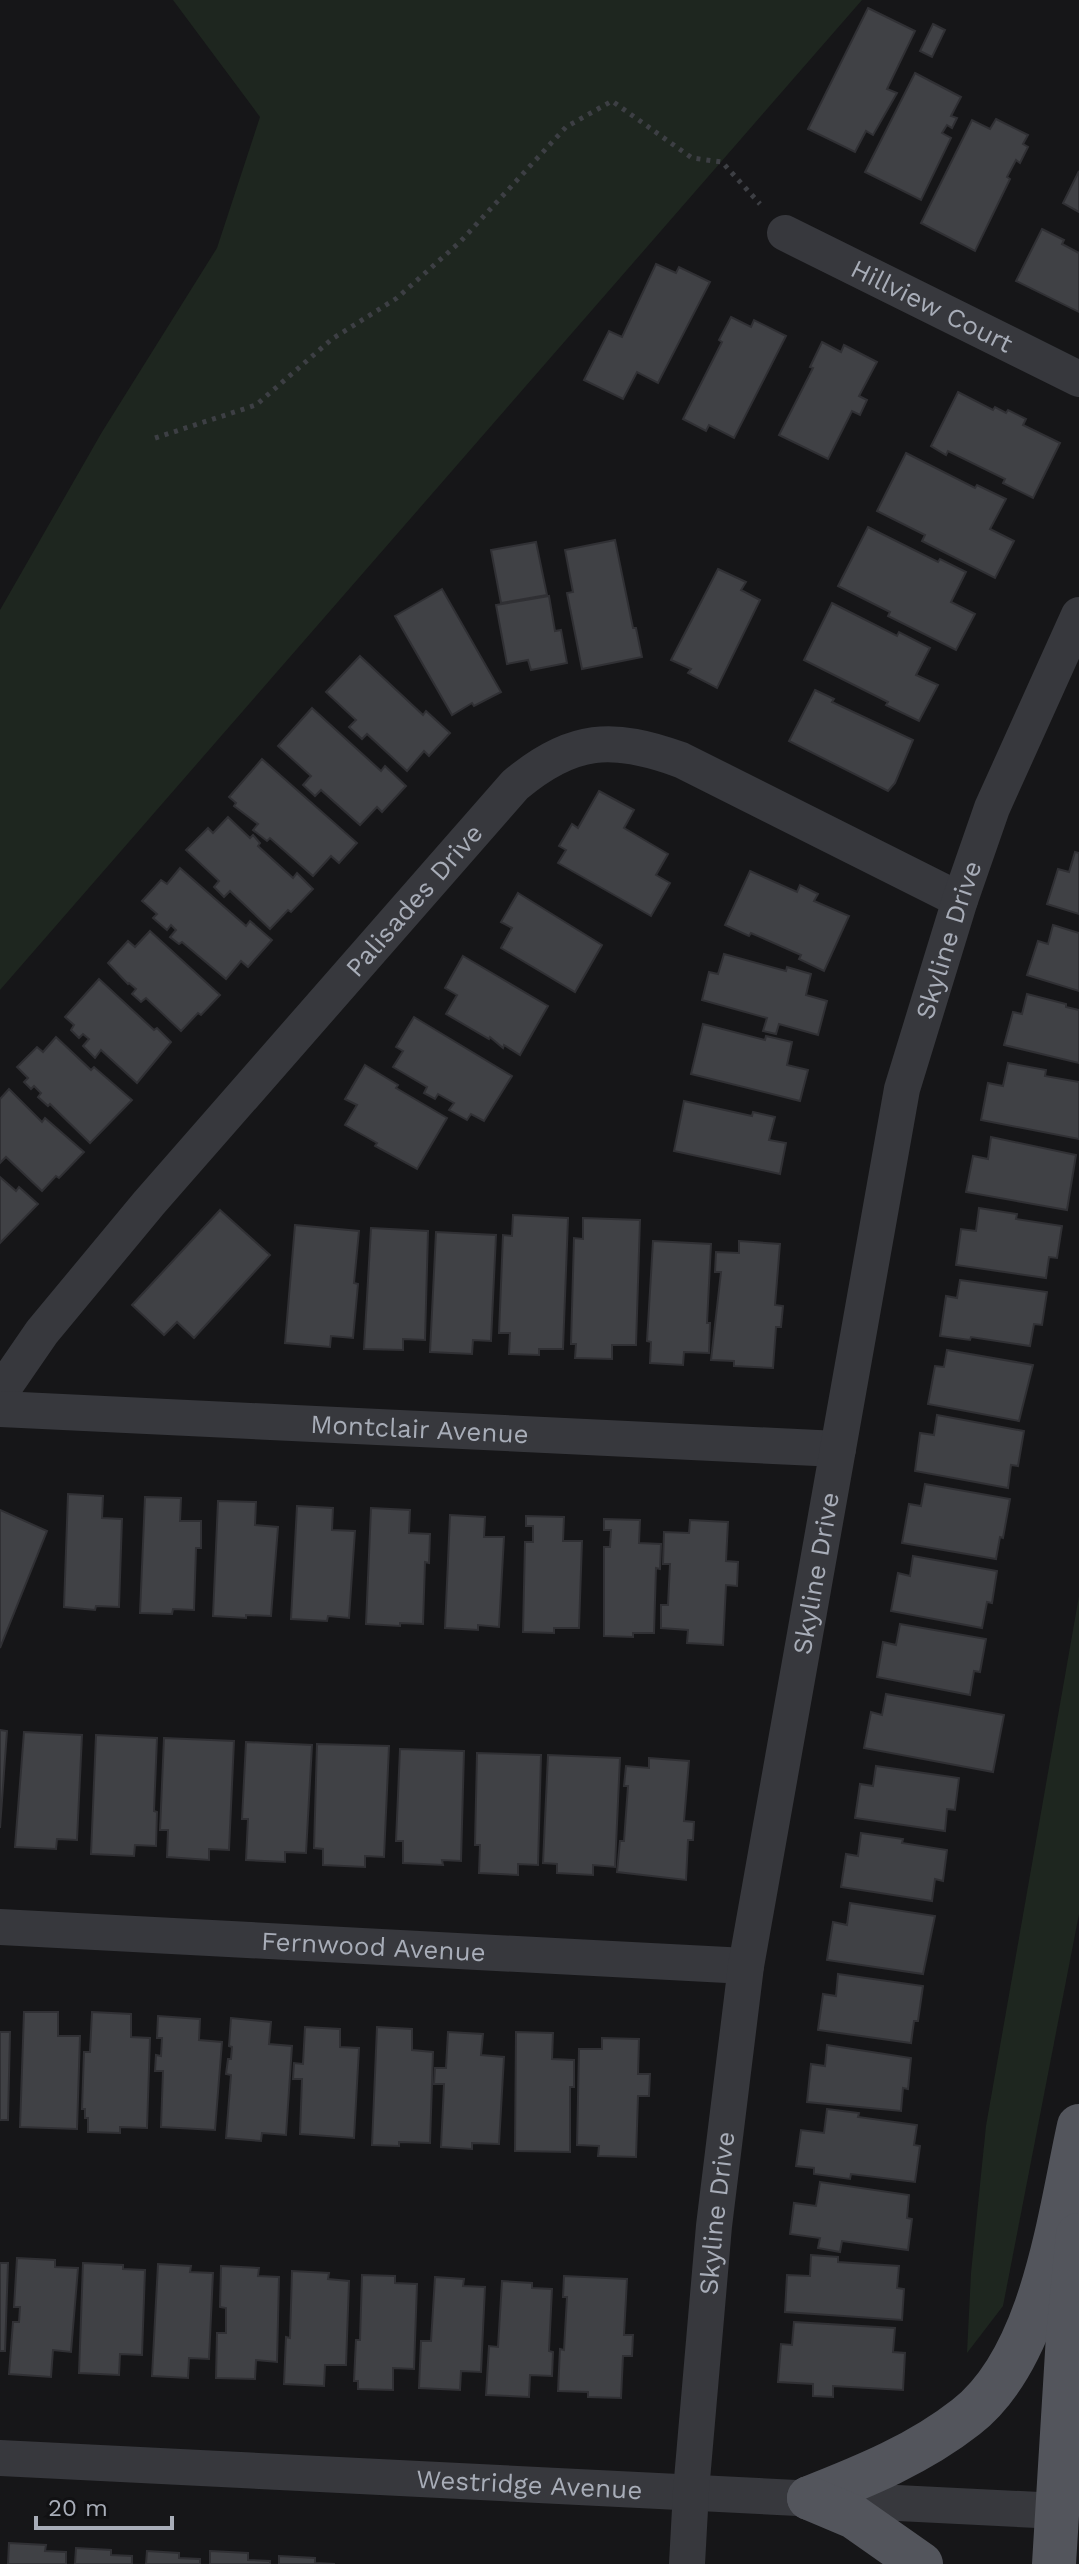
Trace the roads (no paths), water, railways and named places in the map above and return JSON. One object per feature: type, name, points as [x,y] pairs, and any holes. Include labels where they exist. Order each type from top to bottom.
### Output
[{"type":"main road","points":[[809,2498],[884,2469],[929,2443],[968,2416],[999,2384],[1021,2344],[1039,2300],[1079,2126]]},
{"type":"main road","points":[[1054,2564],[1068,2336],[1079,2220]]},
{"type":"main road","points":[[809,2498],[854,2517],[921,2564]]},
{"type":"street","name":"Hillview Court","points":[[785,233],[1079,379]]},
{"type":"street","name":"Skyline Drive","points":[[687,2564],[714,2226],[746,1966],[902,1089],[960,900],[992,808],[1079,615]]},
{"type":"street","name":"Palisades Drive","points":[[0,1393],[42,1332],[149,1203],[515,785],[540,764],[574,748],[609,744],[648,748],[681,760],[960,900]]},
{"type":"street","name":"Montclair Avenue","points":[[0,1409],[838,1449]]},
{"type":"street","name":"Fernwood Avenue","points":[[0,1927],[746,1966]]},
{"type":"street","name":"Westridge Avenue","points":[[0,2458],[1058,2511]]}]
